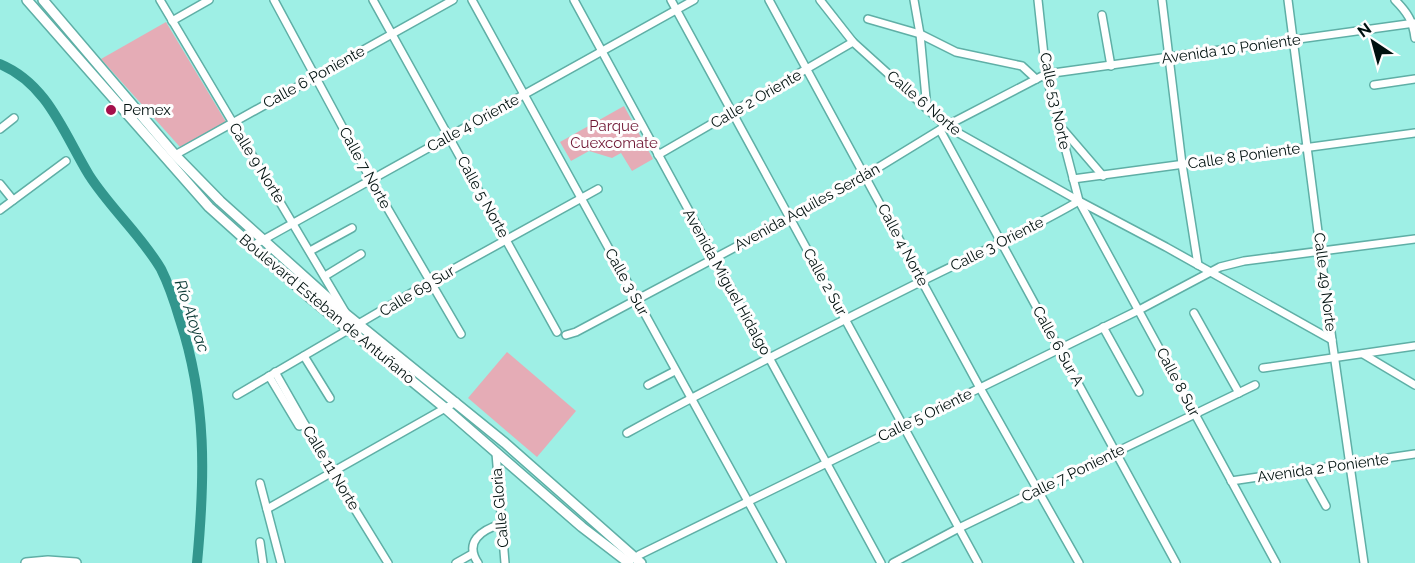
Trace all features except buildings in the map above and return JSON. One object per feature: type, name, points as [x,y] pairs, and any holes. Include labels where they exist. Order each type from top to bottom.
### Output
[{"type":"main road","name":"Boulevard Esteban de Antuñano","points":[[27,0],[209,207],[308,296],[445,408],[582,527],[619,550],[640,559]]},
{"type":"main road","name":"Boulevard Esteban de Antuñano","points":[[43,0],[175,154],[220,201],[347,315],[456,402],[592,518],[629,563]]},
{"type":"main road","points":[[592,518],[640,559],[649,563]]},
{"type":"main road","points":[[582,527],[620,563]]},
{"type":"main road","points":[[26,563],[48,561],[76,563]]},
{"type":"street","name":"Calle 9 Norte","points":[[160,0],[325,276],[347,315],[348,328]]},
{"type":"street","points":[[172,21],[209,0]]},
{"type":"street","name":"Calle 7 Norte","points":[[274,0],[371,180],[460,334]]},
{"type":"street","name":"Calle 5 Norte","points":[[373,0],[557,332]]},
{"type":"street","name":"Calle 6 Poniente","points":[[175,154],[453,0]]},
{"type":"street","name":"Calle 3 Sur","points":[[472,0],[782,563]]},
{"type":"street","name":"Avenida Miguel Hidalgo","points":[[574,0],[881,563]]},
{"type":"street","name":"Calle 2 Sur","points":[[671,0],[978,563]]},
{"type":"street","name":"Calle 4 Oriente","points":[[252,246],[694,0]]},
{"type":"street","name":"Calle 4 Norte","points":[[769,0],[980,388],[1079,563]]},
{"type":"street","name":"Calle 6 Norte","points":[[820,0],[853,42],[927,109],[943,128],[1332,340]]},
{"type":"street","points":[[914,0],[920,34],[927,109]]},
{"type":"street","name":"Calle 53 Norte","points":[[1038,0],[1046,74],[1079,201]]},
{"type":"street","points":[[1162,0],[1182,164],[1198,265]]},
{"type":"street","name":"Calle 49 Norte","points":[[1288,0],[1332,340],[1364,563]]},
{"type":"street","points":[[1395,0],[1414,23],[1415,38]]},
{"type":"street","points":[[1102,15],[1111,66]]},
{"type":"street","points":[[868,19],[920,34],[956,52],[1022,66],[1036,79]]},
{"type":"street","name":"Avenida 10 Poniente","points":[[1046,74],[1414,23]]},
{"type":"street","name":"Calle 2 Oriente","points":[[658,155],[853,42]]},
{"type":"street","name":"Avenida Aquiles Serdán","points":[[566,335],[576,332],[790,218],[866,176],[943,128],[1046,74]]},
{"type":"street","points":[[1374,85],[1415,79]]},
{"type":"street","points":[[0,129],[14,118]]},
{"type":"street","points":[[1058,124],[1103,176]]},
{"type":"street","name":"Calle 6 Sur A","points":[[943,128],[1002,243],[1176,563]]},
{"type":"street","name":"Calle 8 Poniente","points":[[1073,179],[1415,133]]},
{"type":"street","points":[[0,210],[66,161]]},
{"type":"street","points":[[0,184],[13,200]]},
{"type":"street","name":"Calle 69 Sur","points":[[237,395],[348,328],[359,325],[430,282],[598,189]]},
{"type":"street","name":"Calle 3 Oriente","points":[[627,433],[690,398],[1002,243],[1079,201]]},
{"type":"street","name":"Calle 8 Sur","points":[[1079,201],[1276,563]]},
{"type":"street","points":[[310,250],[352,228]]},
{"type":"street","name":"Calle 5 Oriente","points":[[640,559],[748,501],[1139,310],[1220,267],[1244,261],[1415,239]]},
{"type":"street","points":[[325,276],[361,254]]},
{"type":"street","points":[[1194,313],[1239,393]]},
{"type":"street","points":[[1103,327],[1139,392]]},
{"type":"street","points":[[1263,368],[1415,346]]},
{"type":"street","points":[[1363,354],[1415,385]]},
{"type":"street","points":[[304,356],[330,398]]},
{"type":"street","points":[[648,385],[675,371]]},
{"type":"street","name":"Calle 11 Norte","points":[[272,374],[299,426],[305,425],[388,563]]},
{"type":"street","name":"Calle 7 Poniente","points":[[893,563],[959,528],[1255,385]]},
{"type":"street","points":[[267,508],[456,402]]},
{"type":"street","name":"Calle Gloria","points":[[496,453],[505,563]]},
{"type":"street","name":"Avenida 2 Poniente","points":[[1230,481],[1415,454]]},
{"type":"street","points":[[1306,470],[1326,506]]},
{"type":"street","points":[[260,483],[281,563]]},
{"type":"street","points":[[478,563],[472,554],[474,543],[489,527],[501,524]]},
{"type":"street","points":[[260,542],[263,563]]},
{"type":"street","points":[[456,563],[472,554]]},
{"type":"green space","points":[[166,22],[226,122],[180,147],[101,59]]},
{"type":"green space","name":"Parque Cuexcomate","points":[[624,106],[653,159],[632,171],[621,153],[612,158],[589,151],[571,161],[560,142]]},
{"type":"green space","points":[[507,352],[576,411],[537,457],[468,398]]},
{"type":"waterway","name":"Río Atoyac","points":[[0,64],[17,73],[43,97],[63,127],[89,175],[153,257],[169,288],[189,350],[202,440],[202,501],[197,563]]},
{"type":"place","name":"Pemex","points":[[111,110]]}]
